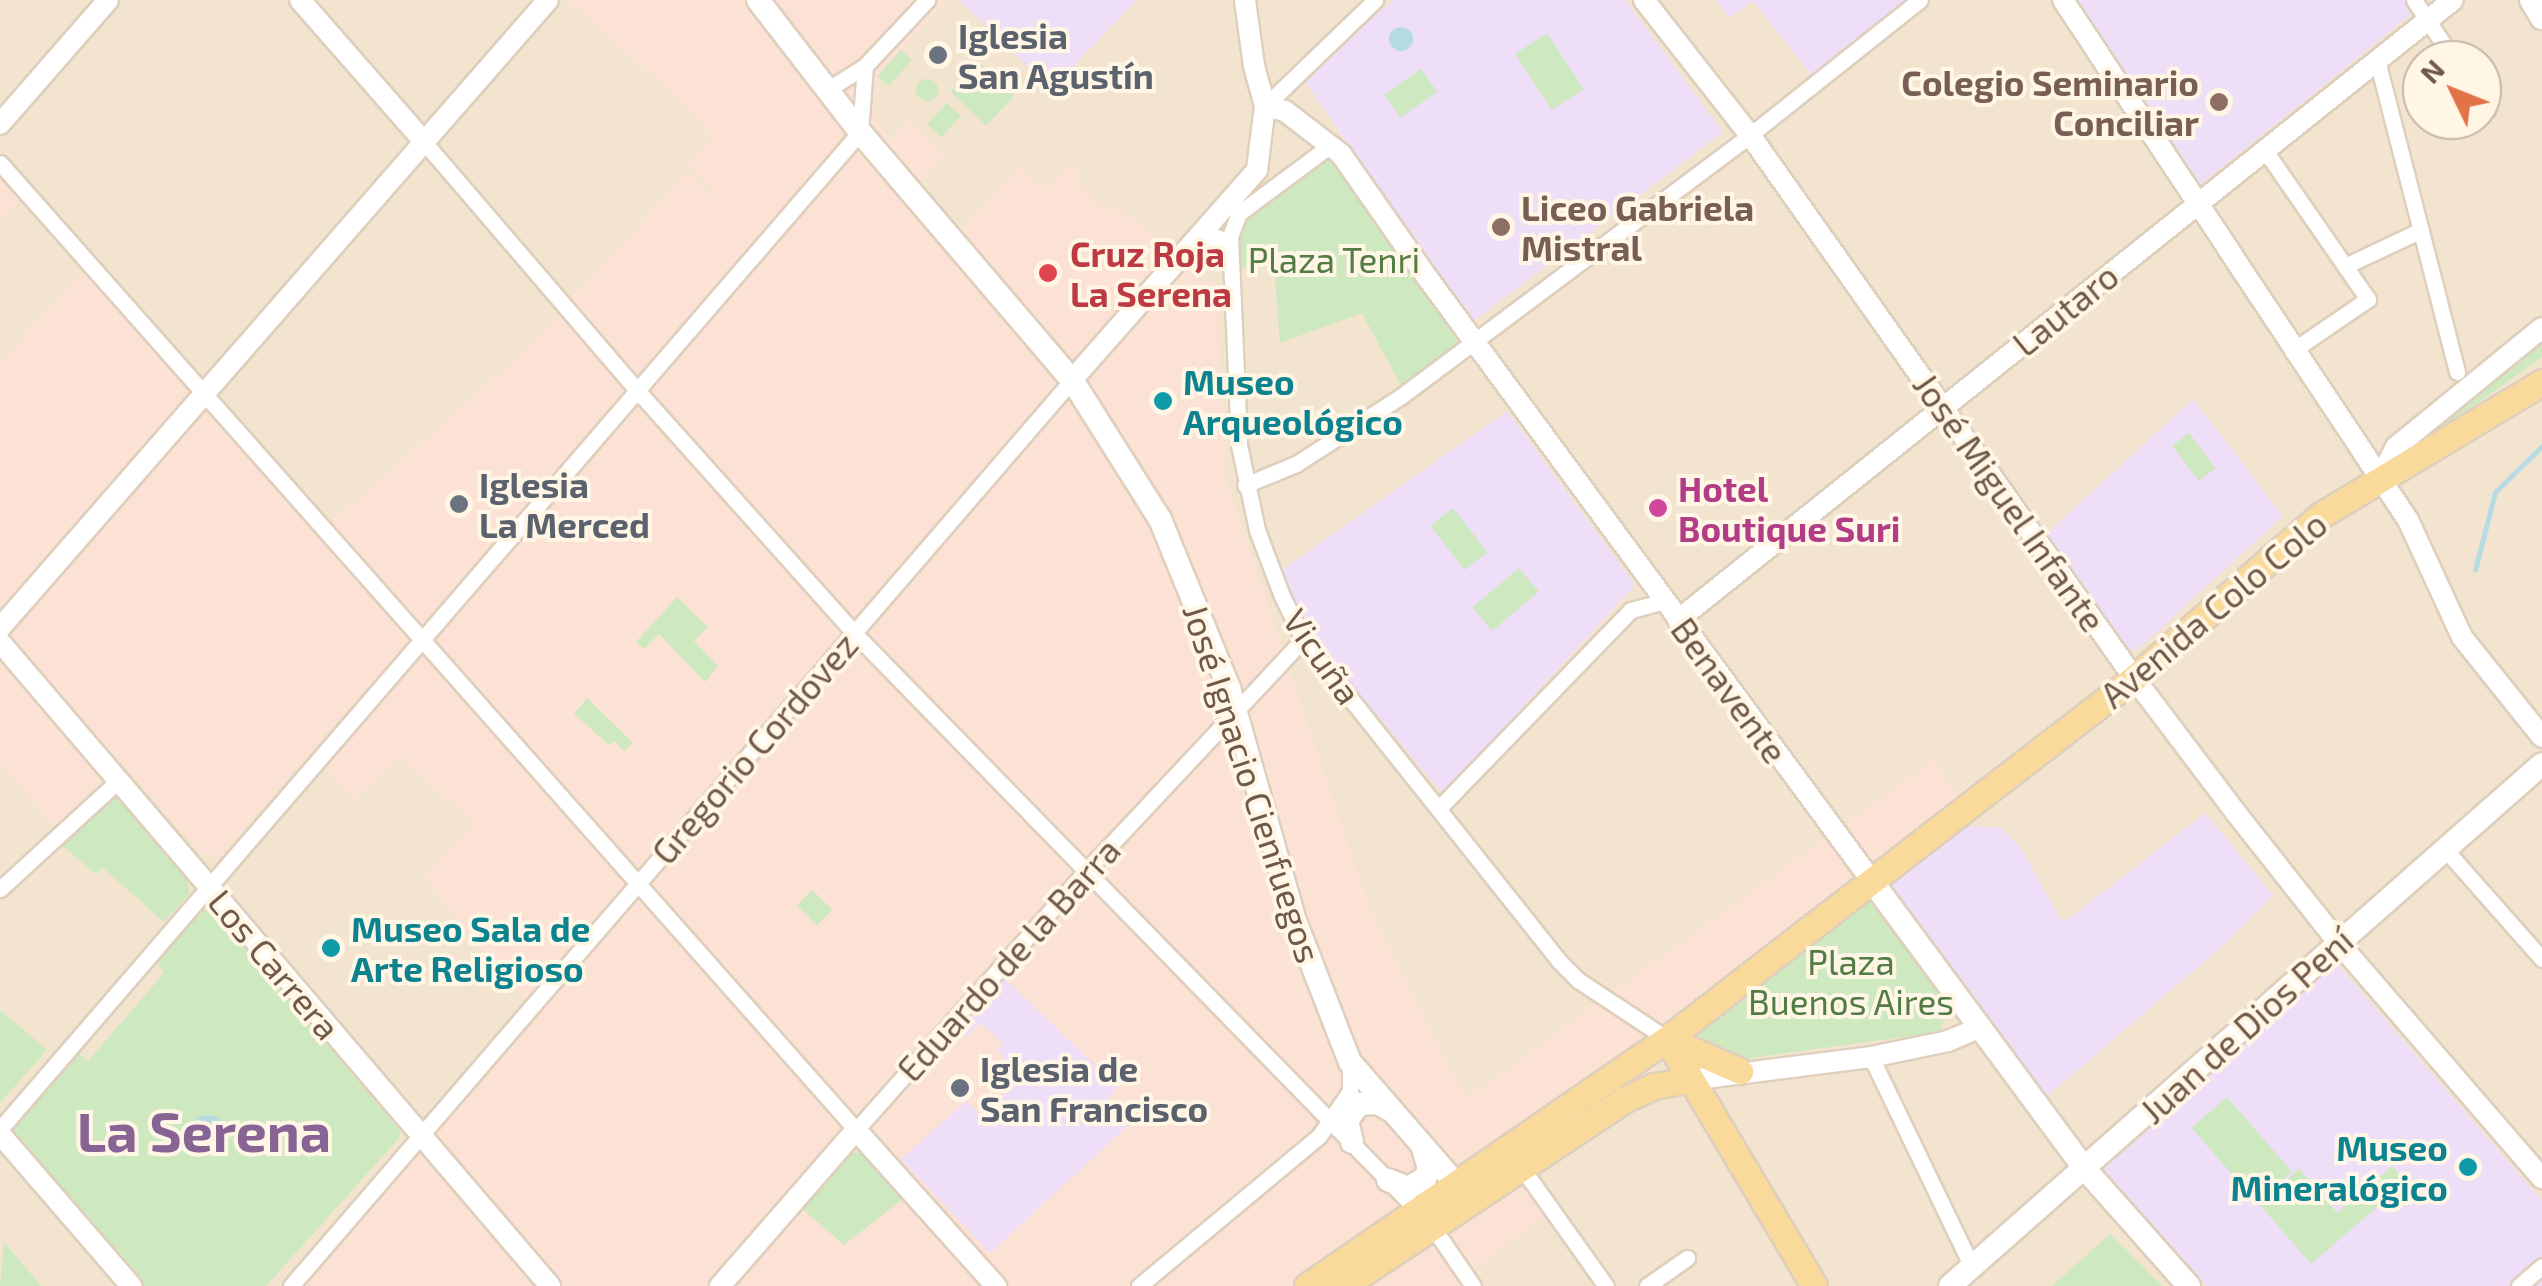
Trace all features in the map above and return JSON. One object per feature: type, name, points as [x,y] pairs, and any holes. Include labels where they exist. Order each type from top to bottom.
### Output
[{"type":"main road","name":"José Ignacio Cienfuegos","points":[[758,0],[860,132],[1072,380],[1169,536],[1237,710],[1295,922],[1350,1062],[1457,1184]]},
{"type":"main road","points":[[2530,0],[2542,18]]},
{"type":"main road","points":[[2379,480],[2542,382]]},
{"type":"main road","name":"Avenida Colo Colo","points":[[1457,1184],[1667,1039],[2134,678],[2321,515],[2379,480]]},
{"type":"main road","name":"Juan de Dios Pení","points":[[1950,1286],[2542,764]]},
{"type":"main road","name":"Benavente","points":[[1871,880],[2084,1169],[2189,1286]]},
{"type":"main road","points":[[1667,1039],[1740,1072]]},
{"type":"main road","points":[[1667,1039],[1814,1286]]},
{"type":"main road","points":[[1307,1286],[1522,1168],[1639,1092],[1688,1080]]},
{"type":"main road","points":[[1352,1142],[1347,1120],[1359,1104],[1368,1101],[1388,1109]]},
{"type":"main road","points":[[1388,1180],[1408,1188],[1426,1178],[1429,1169],[1423,1148]]},
{"type":"main road","points":[[1343,1286],[1433,1218],[1457,1184]]},
{"type":"street","points":[[0,124],[108,0]]},
{"type":"street","points":[[300,0],[636,389],[854,633],[1388,1180],[1433,1218],[1474,1286]]},
{"type":"street","points":[[0,628],[548,0]]},
{"type":"street","points":[[827,90],[865,66],[927,0]]},
{"type":"street","points":[[1245,0],[1265,106]]},
{"type":"street","points":[[1265,106],[1376,0]]},
{"type":"street","name":"José Miguel Infante","points":[[1644,0],[1750,135],[2134,678],[2338,942],[2542,1178]]},
{"type":"street","points":[[1245,485],[1296,464],[1476,342],[1750,135],[1920,0]]},
{"type":"street","points":[[2062,0],[2413,530],[2462,637],[2542,737]]},
{"type":"street","points":[[2414,0],[2441,40]]},
{"type":"street","name":"Lautaro","points":[[1678,620],[2453,0]]},
{"type":"street","points":[[2377,60],[2457,372]]},
{"type":"street","points":[[131,1286],[0,1131],[860,132],[865,66]]},
{"type":"street","name":"Benavente","points":[[1265,106],[1285,111],[1332,144],[1871,880]]},
{"type":"street","name":"Gregorio Cordovez","points":[[291,1286],[1072,380],[1222,214],[1257,170],[1265,106]]},
{"type":"street","name":"Vicuña","points":[[1332,144],[1239,213],[1232,222],[1228,255],[1245,485],[1282,596],[1303,639],[1569,972],[1667,1039]]},
{"type":"street","points":[[2264,149],[2368,300],[2292,351]]},
{"type":"street","points":[[0,163],[996,1286]]},
{"type":"street","points":[[2345,266],[2421,230]]},
{"type":"street","points":[[1197,240],[1208,237],[1219,241],[1228,255]]},
{"type":"street","name":"Avenida Colo Colo","points":[[2379,480],[2396,447],[2542,328]]},
{"type":"street","points":[[1439,808],[1631,610],[1665,602]]},
{"type":"street","name":"Eduardo de la Barra","points":[[720,1286],[1088,869],[1303,639]]},
{"type":"street","name":"Los Carrera","points":[[0,642],[550,1286]]},
{"type":"street","points":[[0,889],[119,780]]},
{"type":"street","points":[[2444,848],[2542,959]]},
{"type":"street","points":[[1688,1080],[1934,1045],[1978,1028]]},
{"type":"street","points":[[1872,1056],[1972,1266]]},
{"type":"street","points":[[1140,1286],[1333,1121],[1350,1092],[1350,1062]]},
{"type":"street","points":[[1522,1168],[1606,1286]]},
{"type":"street","points":[[1647,1286],[1687,1258]]},
{"type":"street","points":[[2519,1286],[2542,1266]]},
{"type":"shaded area","points":[[0,0],[2542,0],[2542,1286],[0,1286]]},
{"type":"shaded area","points":[[566,0],[948,0],[877,76],[873,116],[890,139],[910,119],[945,159],[923,178],[921,186],[961,229],[1020,167],[1044,189],[1073,162],[1081,169],[1074,177],[1101,206],[1104,203],[1114,213],[1119,207],[1130,218],[1133,216],[1198,279],[1216,283],[1226,480],[1372,914],[1466,1098],[1933,760],[1962,799],[1671,1025],[1496,1148],[1544,1216],[1453,1286],[302,1286],[408,1165],[530,1008],[423,877],[473,823],[400,757],[353,801],[324,767],[372,709],[364,691],[219,857],[204,856],[123,766],[105,776],[55,827],[0,764],[0,361],[85,270],[316,536],[529,346],[688,171],[710,195],[713,192],[686,162],[713,138],[676,97]]},
{"type":"shaded area","points":[[959,0],[1137,0],[1051,89]]},
{"type":"shaded area","name":"Liceo Gabriela Mistral","points":[[1394,0],[1625,0],[1723,132],[1471,323],[1303,79]]},
{"type":"shaded area","points":[[1715,0],[1907,0],[1811,74],[1753,1],[1730,18]]},
{"type":"shaded area","name":"Colegio Seminario Conciliar","points":[[2073,0],[2405,0],[2413,13],[2191,192]]},
{"type":"shaded area","points":[[0,177],[19,200],[0,223]]},
{"type":"shaded area","points":[[2193,399],[2283,516],[2137,650],[2117,647],[2043,537]]},
{"type":"shaded area","points":[[1507,411],[1635,585],[1443,794],[1302,625],[1275,575]]},
{"type":"shaded area","points":[[2205,813],[2273,896],[2226,943],[2044,1099],[1879,880],[1957,825],[2002,828],[2021,849],[2063,923]]},
{"type":"shaded area","points":[[2332,958],[2542,1201],[2542,1286],[2207,1286],[2103,1169]]},
{"type":"shaded area","points":[[1002,976],[1118,1087],[1108,1099],[1132,1122],[990,1253],[901,1159],[966,1101],[981,1116],[1021,1076],[997,1050],[1003,1043],[981,1023],[965,1038],[956,1030]]},
{"type":"green space","points":[[1547,33],[1583,89],[1552,110],[1515,54]]},
{"type":"green space","points":[[901,50],[912,60],[889,86],[878,76]]},
{"type":"green space","points":[[979,62],[1014,96],[986,126],[951,91]]},
{"type":"green space","points":[[1421,69],[1437,92],[1400,118],[1384,95]]},
{"type":"green space","points":[[927,79],[935,82],[935,98],[927,101],[919,98],[916,90],[919,82]]},
{"type":"green space","points":[[947,103],[961,116],[941,137],[927,124]]},
{"type":"green space","name":"Plaza Tenri","points":[[1320,159],[1339,163],[1466,340],[1401,386],[1362,313],[1280,343],[1274,265],[1236,268],[1238,223]]},
{"type":"green space","points":[[2542,343],[2542,357],[2405,455]]},
{"type":"green space","points":[[2189,433],[2215,468],[2199,481],[2172,446]]},
{"type":"green space","points":[[1453,508],[1487,552],[1465,570],[1430,526]]},
{"type":"green space","points":[[1519,568],[1539,592],[1492,631],[1472,607]]},
{"type":"green space","points":[[677,597],[708,627],[694,641],[718,666],[705,682],[659,634],[644,649],[636,642]]},
{"type":"green space","points":[[587,698],[633,743],[624,751],[614,741],[609,745],[574,714]]},
{"type":"green space","points":[[116,795],[188,880],[189,894],[164,922],[102,867],[96,874],[58,842]]},
{"type":"green space","points":[[812,890],[832,909],[817,925],[797,906]]},
{"type":"green space","name":"Plaza Buenos Aires","points":[[1860,896],[1875,904],[1950,1009],[1939,1032],[1736,1060],[1688,1035]]},
{"type":"green space","points":[[203,909],[216,914],[400,1131],[399,1138],[266,1286],[142,1286],[13,1130],[77,1052],[88,1061],[164,973],[155,962]]},
{"type":"green space","points":[[0,1010],[47,1050],[0,1103]]},
{"type":"green space","points":[[2227,1097],[2292,1172],[2256,1203],[2192,1128]]},
{"type":"green space","points":[[859,1152],[904,1198],[844,1245],[801,1208],[840,1156]]},
{"type":"green space","points":[[2392,1166],[2406,1182],[2311,1264],[2260,1205],[2299,1168],[2337,1213]]},
{"type":"green space","points":[[2110,1234],[2162,1286],[2052,1286]]},
{"type":"green space","points":[[4,1242],[41,1286],[0,1286]]},
{"type":"water","points":[[1401,27],[1413,39],[1401,51],[1389,39]]},
{"type":"water","points":[[208,1115],[221,1120],[226,1133],[221,1146],[208,1151],[195,1146],[190,1133],[195,1120]]},
{"type":"waterway","points":[[2475,570],[2495,492],[2542,446]]},
{"type":"place","name":"Iglesia San Agustín","points":[[938,55]]},
{"type":"place","name":"Colegio Seminario Conciliar","points":[[2219,102]]},
{"type":"place","name":"Liceo Gabriela Mistral","points":[[1501,227]]},
{"type":"place","name":"Cruz Roja La Serena","points":[[1048,273]]},
{"type":"place","name":"Museo Arqueológico","points":[[1163,401]]},
{"type":"place","name":"Iglesia La Merced","points":[[459,504]]},
{"type":"place","name":"Hotel Boutique Suri","points":[[1658,508]]},
{"type":"place","name":"Museo Sala de Arte Religioso","points":[[331,948]]},
{"type":"place","name":"Iglesia de San Francisco","points":[[960,1088]]},
{"type":"place","name":"Museo Mineralógico","points":[[2468,1167]]},
{"type":"district","name":"La Serena","points":[[204,1131]]}]
